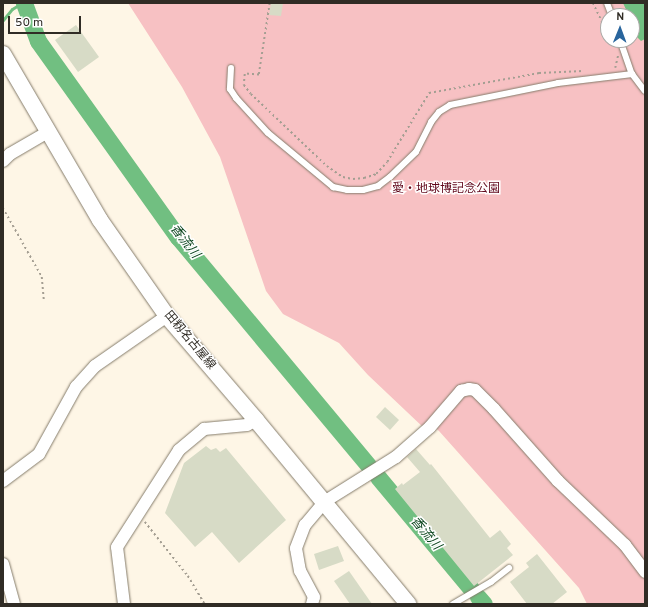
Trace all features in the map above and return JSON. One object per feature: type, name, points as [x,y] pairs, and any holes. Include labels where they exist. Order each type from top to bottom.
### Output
[{"type":"main road","name":"田籾名古屋線","points":[[3,54],[100,220],[167,316],[256,420],[408,604]]},
{"type":"street","points":[[3,161],[10,154],[48,132]]},
{"type":"street","points":[[3,480],[39,454],[76,388],[95,366],[167,316]]},
{"type":"street","points":[[312,604],[314,596],[300,571],[296,548],[305,525],[324,502],[396,457],[430,427],[461,391],[469,389],[475,390],[558,481],[625,545],[645,572]]},
{"type":"street","points":[[124,604],[117,547],[179,450],[204,429],[247,425],[256,420]]},
{"type":"street","points":[[3,564],[14,604]]},
{"type":"lane","points":[[623,48],[632,74],[645,90]]},
{"type":"lane","points":[[231,68],[230,89],[236,98],[268,134],[333,187],[355,190],[363,190],[378,186],[390,177],[416,152],[431,122],[439,112],[450,105],[558,83],[632,74]]},
{"type":"lane","points":[[453,604],[491,582],[508,568]]},
{"type":"path","points":[[270,3],[260,75],[245,74],[244,85],[250,94],[327,166],[336,173],[348,178],[364,178],[376,174],[387,162],[429,93],[539,73],[583,71]]},
{"type":"path","points":[[593,3],[600,17]]},
{"type":"path","points":[[609,70],[616,67],[616,56],[620,54]]},
{"type":"path","points":[[3,208],[42,277],[44,300]]},
{"type":"path","points":[[138,513],[188,576],[205,604]]},
{"type":"green space","name":"愛・地球博記念公園","points":[[128,3],[645,3],[645,604],[587,604],[579,588],[439,431],[430,423],[425,429],[368,375],[339,343],[283,314],[266,291],[220,157],[182,87]]},
{"type":"shaded area","points":[[623,3],[645,3],[645,39],[640,40],[640,8],[625,8]]},
{"type":"building","points":[[271,3],[283,3],[281,16],[269,15]]},
{"type":"building","points":[[76,25],[99,57],[78,72],[55,40]]},
{"type":"building","points":[[385,407],[399,420],[390,430],[376,417]]},
{"type":"building","points":[[206,446],[211,450],[216,448],[220,452],[226,448],[286,520],[239,563],[212,532],[195,547],[165,513],[184,463]]},
{"type":"building","points":[[416,449],[430,465],[431,464],[490,538],[500,530],[511,544],[507,548],[513,555],[474,586],[395,489],[420,472],[407,457]]},
{"type":"building","points":[[338,546],[344,561],[319,570],[314,554]]},
{"type":"building","points":[[537,554],[567,592],[552,604],[527,604],[510,582],[529,567],[526,563]]},
{"type":"building","points":[[349,571],[372,604],[350,604],[334,581]]},
{"type":"waterway","points":[[3,20],[12,9],[22,3]]},
{"type":"waterway","name":"香流川","points":[[24,3],[38,41],[178,237],[368,465]]},
{"type":"waterway","name":"香流川","points":[[378,477],[472,590]]},
{"type":"waterway","name":"香流川","points":[[478,597],[484,604]]}]
